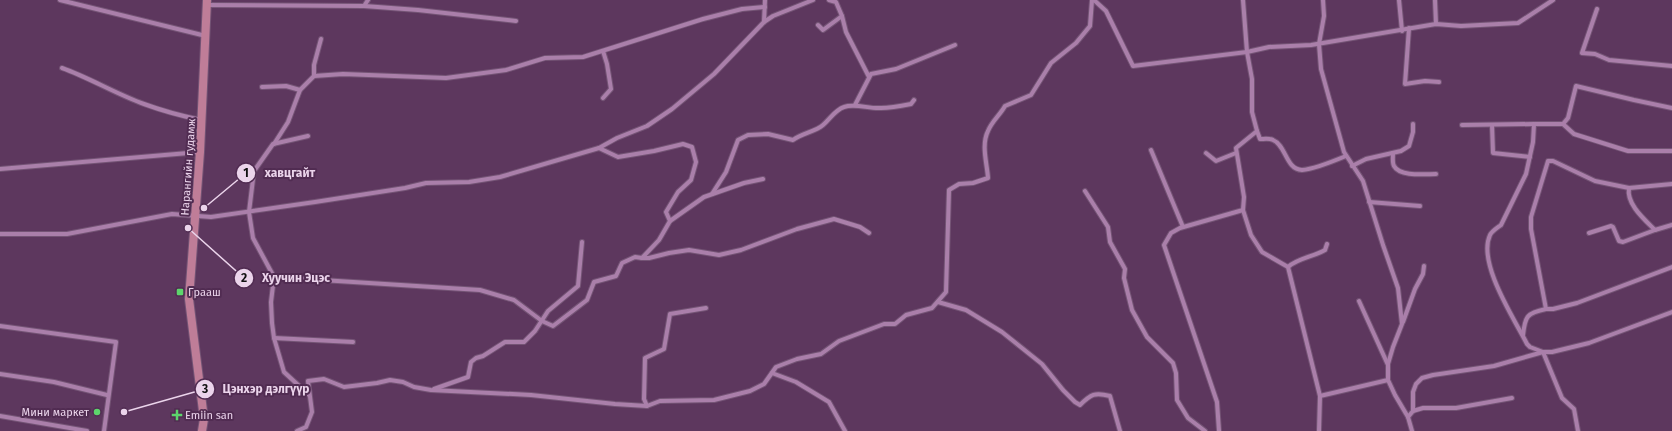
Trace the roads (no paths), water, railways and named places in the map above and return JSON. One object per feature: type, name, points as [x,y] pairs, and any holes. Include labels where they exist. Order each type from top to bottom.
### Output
[{"type":"main road","name":"Нарангийн гудамж","points":[[202,431],[204,419],[189,299],[202,120],[207,3]]},
{"type":"street","points":[[60,0],[206,36]]},
{"type":"street","points":[[364,6],[368,0]]},
{"type":"street","points":[[764,22],[765,0]]},
{"type":"street","points":[[0,234],[67,234],[172,214],[211,217],[405,188],[426,183],[469,182],[500,177],[599,148],[617,138],[647,126],[672,109],[714,74],[764,22],[773,16],[813,0]]},
{"type":"street","points":[[829,0],[836,2],[842,16],[846,32],[869,77]]},
{"type":"street","points":[[1093,0],[1106,11],[1133,66],[1246,52],[1269,47],[1319,44],[1436,24],[1468,26],[1518,23],[1553,0]]},
{"type":"street","points":[[298,431],[306,427],[312,412],[308,381],[324,379],[344,387],[390,380],[404,382],[414,387],[431,390],[531,395],[647,406],[660,400],[714,400],[743,393],[764,384],[776,367],[797,359],[821,354],[839,341],[884,324],[895,324],[906,315],[932,308],[946,292],[949,190],[959,184],[973,183],[988,178],[985,144],[987,133],[994,119],[1002,113],[1005,106],[1031,95],[1051,63],[1076,43],[1090,26],[1093,0]]},
{"type":"street","points":[[1243,0],[1246,52],[1252,79],[1252,112],[1260,139],[1273,140],[1281,147],[1286,158],[1294,167],[1301,170],[1328,163],[1346,156]]},
{"type":"street","points":[[1323,0],[1324,16],[1319,44],[1321,69],[1344,152],[1363,181],[1398,288],[1402,324]]},
{"type":"street","points":[[1399,0],[1402,30]]},
{"type":"street","points":[[1435,0],[1436,24]]},
{"type":"street","points":[[207,3],[305,2],[418,10],[516,21]]},
{"type":"street","points":[[309,395],[284,372],[274,338],[271,302],[274,277],[253,238],[249,212],[254,171],[288,122],[300,90],[314,76],[343,74],[446,78],[506,70],[545,58],[583,57],[703,19],[742,9],[765,7]]},
{"type":"street","points":[[1597,9],[1582,53],[1595,54],[1609,60],[1672,66]]},
{"type":"street","points":[[818,25],[823,30],[842,16]]},
{"type":"street","points":[[1409,28],[1405,84],[1425,81],[1439,82]]},
{"type":"street","points":[[314,76],[314,65],[321,39]]},
{"type":"street","points":[[855,105],[871,74],[896,69],[955,45]]},
{"type":"street","points":[[603,51],[607,64],[611,89],[603,98]]},
{"type":"street","points":[[62,68],[81,74],[102,86],[144,104],[202,120]]},
{"type":"street","points":[[262,87],[286,86],[300,90]]},
{"type":"street","points":[[1563,124],[1568,118],[1576,86],[1672,108]]},
{"type":"street","points":[[712,194],[726,172],[738,140],[748,134],[768,134],[793,140],[800,135],[822,126],[833,114],[844,107],[855,105],[865,108],[886,108],[911,104],[914,100]]},
{"type":"street","points":[[1352,166],[1366,159],[1401,151],[1409,146],[1413,132],[1413,124]]},
{"type":"street","points":[[1534,124],[1533,142],[1526,174],[1501,225],[1495,229],[1490,236],[1488,246],[1491,270],[1512,318],[1530,347],[1543,352],[1562,398],[1574,409],[1578,431]]},
{"type":"street","points":[[1462,125],[1563,124],[1574,134],[1628,151],[1672,151]]},
{"type":"street","points":[[1492,125],[1494,153],[1530,157]]},
{"type":"street","points":[[1257,131],[1236,148],[1244,197],[1243,210],[1251,235],[1262,252],[1288,267],[1320,396],[1319,431]]},
{"type":"street","points":[[273,144],[308,136]]},
{"type":"street","points":[[599,148],[618,157],[683,144],[692,146],[696,162],[691,180],[678,192],[666,212],[670,221]]},
{"type":"street","points":[[1151,150],[1183,227]]},
{"type":"street","points":[[0,169],[200,152]]},
{"type":"street","points":[[1206,153],[1216,161],[1236,153]]},
{"type":"street","points":[[1393,153],[1393,164],[1397,170],[1406,173],[1436,174]]},
{"type":"street","points":[[1546,309],[1531,229],[1531,217],[1548,161],[1554,162],[1595,181],[1629,188],[1672,184]]},
{"type":"street","points":[[642,258],[659,240],[670,221],[704,197],[744,183],[763,179]]},
{"type":"street","points":[[1629,188],[1629,197],[1632,203],[1640,215],[1656,230]]},
{"type":"street","points":[[1085,191],[1108,227],[1110,242],[1125,269],[1124,278],[1132,310],[1147,337],[1172,363],[1176,373],[1176,400],[1188,418],[1205,431]]},
{"type":"street","points":[[1370,202],[1420,206]]},
{"type":"street","points":[[1219,431],[1217,402],[1164,245],[1171,233],[1183,227],[1243,210]]},
{"type":"street","points":[[274,277],[480,290],[514,300],[553,326],[587,300],[594,282],[616,276],[622,263],[635,257],[649,258],[669,252],[689,250],[719,255],[741,250],[797,229],[834,219],[860,227],[869,233]]},
{"type":"street","points":[[1589,233],[1611,226],[1613,227],[1620,241],[1624,242],[1672,225]]},
{"type":"street","points":[[431,390],[468,377],[471,362],[505,342],[524,342],[535,331],[548,311],[578,286],[582,242]]},
{"type":"street","points":[[1288,267],[1295,261],[1315,256],[1325,250],[1327,244]]},
{"type":"street","points":[[1412,431],[1408,417],[1388,380],[1388,365],[1393,347],[1415,289],[1423,274],[1424,266]]},
{"type":"street","points":[[1523,335],[1524,323],[1527,316],[1533,312],[1577,303],[1672,267]]},
{"type":"street","points":[[1359,301],[1388,365]]},
{"type":"street","points":[[938,302],[966,310],[1002,332],[1042,364],[1063,390],[1080,405],[1088,397],[1098,393],[1110,396],[1120,431]]},
{"type":"street","points":[[647,406],[644,399],[645,358],[664,348],[670,314],[706,308]]},
{"type":"street","points":[[1414,411],[1413,392],[1416,384],[1422,378],[1494,366],[1543,352],[1552,352],[1589,343],[1672,312]]},
{"type":"street","points":[[0,326],[116,342],[107,395],[104,431]]},
{"type":"street","points":[[274,338],[353,342]]},
{"type":"street","points":[[772,373],[796,382],[830,402],[844,431]]},
{"type":"street","points":[[0,374],[54,382],[107,395]]},
{"type":"street","points":[[1320,396],[1388,380]]},
{"type":"street","points":[[1408,417],[1414,411],[1423,408],[1456,408],[1512,398]]},
{"type":"street","points":[[0,416],[87,431]]},
{"type":"place","name":"хавцгайт","points":[[204,208]]},
{"type":"place","name":"Хуучин Эцэс","points":[[188,228]]},
{"type":"place","name":"Грааш","points":[[180,292]]},
{"type":"place","name":"Мини маркет","points":[[97,412]]},
{"type":"place","name":"Цэнхэр дэлгүүр","points":[[124,412]]},
{"type":"place","name":"Emiin san","points":[[177,415]]}]
